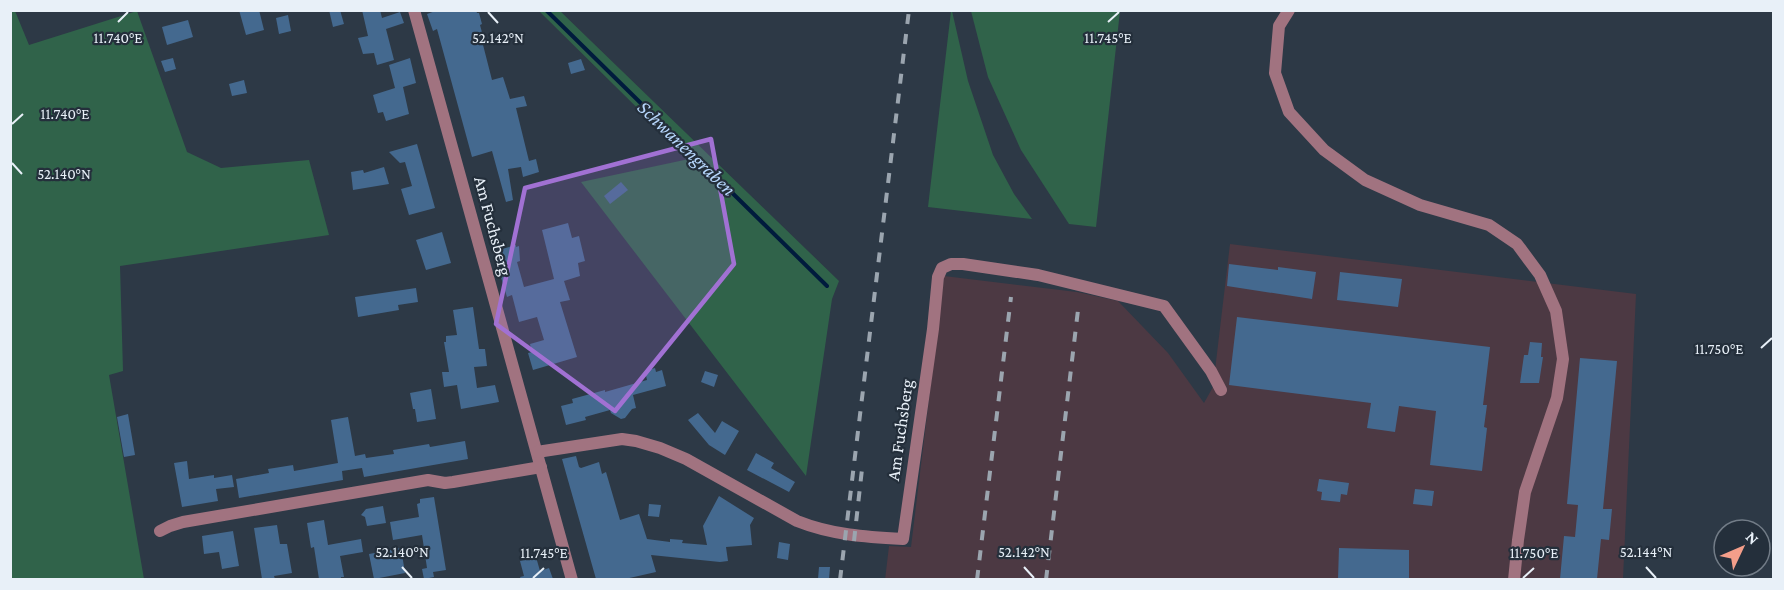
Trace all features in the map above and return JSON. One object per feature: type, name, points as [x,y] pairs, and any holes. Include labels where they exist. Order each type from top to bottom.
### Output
[{"type":"street","name":"Am Fuchsberg","points":[[414,10],[572,579]]},
{"type":"street","points":[[1289,10],[1279,26],[1275,73],[1289,112],[1324,150],[1365,180],[1420,205],[1489,225],[1517,244],[1540,275],[1556,311],[1563,359],[1557,398],[1525,492],[1514,579]]},
{"type":"street","name":"Am Fuchsberg","points":[[537,452],[621,439],[636,441],[686,459],[813,528],[830,533],[903,539],[933,329],[938,277],[942,268],[951,264],[1038,275],[1164,306],[1210,370],[1221,390]]},
{"type":"street","points":[[160,531],[183,522],[428,480],[445,483],[541,467]]},
{"type":"highlighted area","points":[[711,139],[734,264],[615,411],[496,324],[525,188]]},
{"type":"shaded area","points":[[1230,244],[1636,294],[1623,579],[885,580],[889,546],[911,547],[944,276],[1077,292],[1118,301],[1168,353],[1204,403],[1213,387]]},
{"type":"green space","points":[[10,11],[15,11],[29,45],[137,11],[187,152],[221,168],[309,160],[329,235],[120,266],[123,371],[109,375],[144,579],[11,579]]},
{"type":"green space","points":[[539,11],[560,11],[839,281],[832,299],[806,476],[581,182],[689,159]]},
{"type":"green space","points":[[951,11],[968,81],[993,155],[1014,194],[1032,219],[928,207]]},
{"type":"green space","points":[[971,11],[1120,11],[1096,227],[1069,224],[1021,150],[988,77]]},
{"type":"building","points":[[239,10],[259,10],[264,30],[246,35]]},
{"type":"building","points":[[329,10],[340,10],[344,24],[333,27]]},
{"type":"building","points":[[362,10],[380,10],[382,18],[400,12],[404,23],[386,29],[394,60],[377,65],[374,53],[363,54],[358,38],[368,36]]},
{"type":"building","points":[[438,10],[476,10],[479,13],[483,36],[481,37],[492,80],[503,77],[510,99],[524,96],[527,106],[516,108],[529,161],[536,159],[539,172],[523,177],[521,167],[508,169],[513,200],[506,202],[492,151],[472,157],[437,29],[433,31],[427,14]]},
{"type":"building","points":[[288,15],[291,31],[279,34],[276,18]]},
{"type":"building","points":[[188,20],[193,37],[167,45],[162,27]]},
{"type":"building","points":[[173,58],[176,69],[165,72],[161,61]]},
{"type":"building","points":[[410,58],[416,83],[403,87],[409,114],[386,121],[383,112],[378,113],[373,95],[395,88],[389,65]]},
{"type":"building","points":[[581,59],[585,70],[571,74],[568,63]]},
{"type":"building","points":[[244,80],[247,93],[232,96],[229,84]]},
{"type":"building","points":[[417,144],[435,208],[409,215],[401,189],[412,186],[405,162],[400,163],[389,152]]},
{"type":"building","points":[[384,167],[389,184],[353,190],[351,172],[363,170],[364,173]]},
{"type":"building","points":[[621,182],[628,190],[610,204],[604,196]]},
{"type":"building","points":[[568,223],[572,238],[579,236],[585,261],[578,263],[580,276],[564,281],[570,300],[560,302],[577,357],[533,370],[528,353],[532,352],[530,344],[544,340],[537,317],[519,322],[512,295],[507,297],[499,271],[504,266],[499,250],[519,246],[520,261],[517,262],[524,287],[554,279],[542,230]]},
{"type":"building","points":[[442,232],[451,263],[426,270],[416,240]]},
{"type":"building","points":[[1229,264],[1316,272],[1312,299],[1227,286]]},
{"type":"building","points":[[1340,272],[1402,279],[1398,307],[1337,300]]},
{"type":"building","points":[[416,288],[418,302],[398,305],[399,310],[358,317],[355,297]]},
{"type":"building","points":[[473,307],[479,349],[485,349],[487,366],[474,367],[477,388],[495,385],[499,402],[461,409],[457,385],[444,387],[442,372],[449,372],[444,342],[446,342],[446,336],[457,335],[453,310]]},
{"type":"building","points":[[1237,317],[1490,347],[1483,405],[1487,405],[1484,427],[1487,428],[1482,471],[1430,465],[1436,411],[1399,406],[1395,432],[1367,428],[1371,403],[1229,385]]},
{"type":"building","points":[[1530,342],[1542,343],[1541,357],[1543,357],[1539,383],[1520,383],[1524,355],[1528,355]]},
{"type":"building","points":[[1580,358],[1617,361],[1603,509],[1612,509],[1609,540],[1601,539],[1597,579],[1560,579],[1564,536],[1575,537],[1578,505],[1567,504]]},
{"type":"building","points":[[655,368],[656,372],[662,370],[666,386],[633,395],[636,408],[632,409],[625,418],[621,419],[610,410],[566,425],[561,406],[573,403],[572,399],[647,380],[645,371]]},
{"type":"building","points":[[705,371],[718,375],[714,387],[701,382]]},
{"type":"building","points":[[431,389],[436,419],[417,422],[410,393]]},
{"type":"building","points":[[698,413],[715,433],[722,421],[739,431],[725,455],[709,445],[688,420]]},
{"type":"building","points":[[128,414],[135,455],[124,457],[117,417]]},
{"type":"building","points":[[348,417],[355,456],[365,454],[366,458],[394,454],[393,450],[465,441],[468,459],[364,477],[362,468],[342,471],[343,480],[239,498],[236,479],[269,473],[268,469],[293,465],[294,471],[338,463],[331,420]]},
{"type":"building","points":[[756,453],[774,463],[771,468],[795,482],[789,492],[747,470]]},
{"type":"building","points":[[576,456],[581,468],[599,462],[602,474],[606,472],[620,520],[639,514],[647,539],[670,542],[670,539],[683,540],[682,543],[707,545],[703,526],[719,496],[754,518],[750,525],[752,545],[726,547],[728,561],[720,562],[651,555],[656,572],[625,579],[596,579],[562,459]]},
{"type":"building","points":[[187,461],[189,479],[232,475],[234,487],[216,489],[218,501],[182,507],[174,463]]},
{"type":"building","points":[[1319,479],[1349,483],[1347,495],[1341,494],[1340,502],[1321,500],[1322,492],[1317,491]]},
{"type":"building","points":[[1415,489],[1434,491],[1432,506],[1413,504]]},
{"type":"building","points":[[434,497],[446,570],[433,572],[434,577],[424,579],[422,569],[427,568],[422,535],[393,540],[390,522],[419,517],[417,504],[420,503],[420,499]]},
{"type":"building","points":[[649,504],[661,505],[659,517],[648,516]]},
{"type":"building","points":[[383,506],[386,523],[367,526],[365,517],[361,515],[366,509]]},
{"type":"building","points":[[324,520],[328,545],[361,539],[363,552],[340,556],[344,577],[341,579],[319,579],[314,547],[311,548],[307,523]]},
{"type":"building","points":[[277,525],[280,544],[287,544],[292,573],[274,576],[275,579],[262,579],[254,528]]},
{"type":"building","points":[[233,531],[239,566],[222,569],[219,552],[204,554],[202,536]]},
{"type":"building","points":[[779,542],[790,544],[788,560],[777,558]]},
{"type":"building","points":[[401,548],[405,573],[374,579],[369,554]]},
{"type":"building","points":[[1339,548],[1409,550],[1409,579],[1338,579]]},
{"type":"building","points":[[536,557],[540,571],[549,568],[553,579],[521,579],[520,577],[524,576],[520,561]]},
{"type":"building","points":[[819,567],[830,567],[829,579],[818,579]]},
{"type":"waterway","name":"Schwanengraben","points":[[546,10],[827,286]]},
{"type":"railway","points":[[840,580],[909,10]]},
{"type":"railway","points":[[977,580],[1011,297]]},
{"type":"railway","points":[[1046,580],[1078,310]]},
{"type":"railway","points":[[854,541],[862,469]]}]
